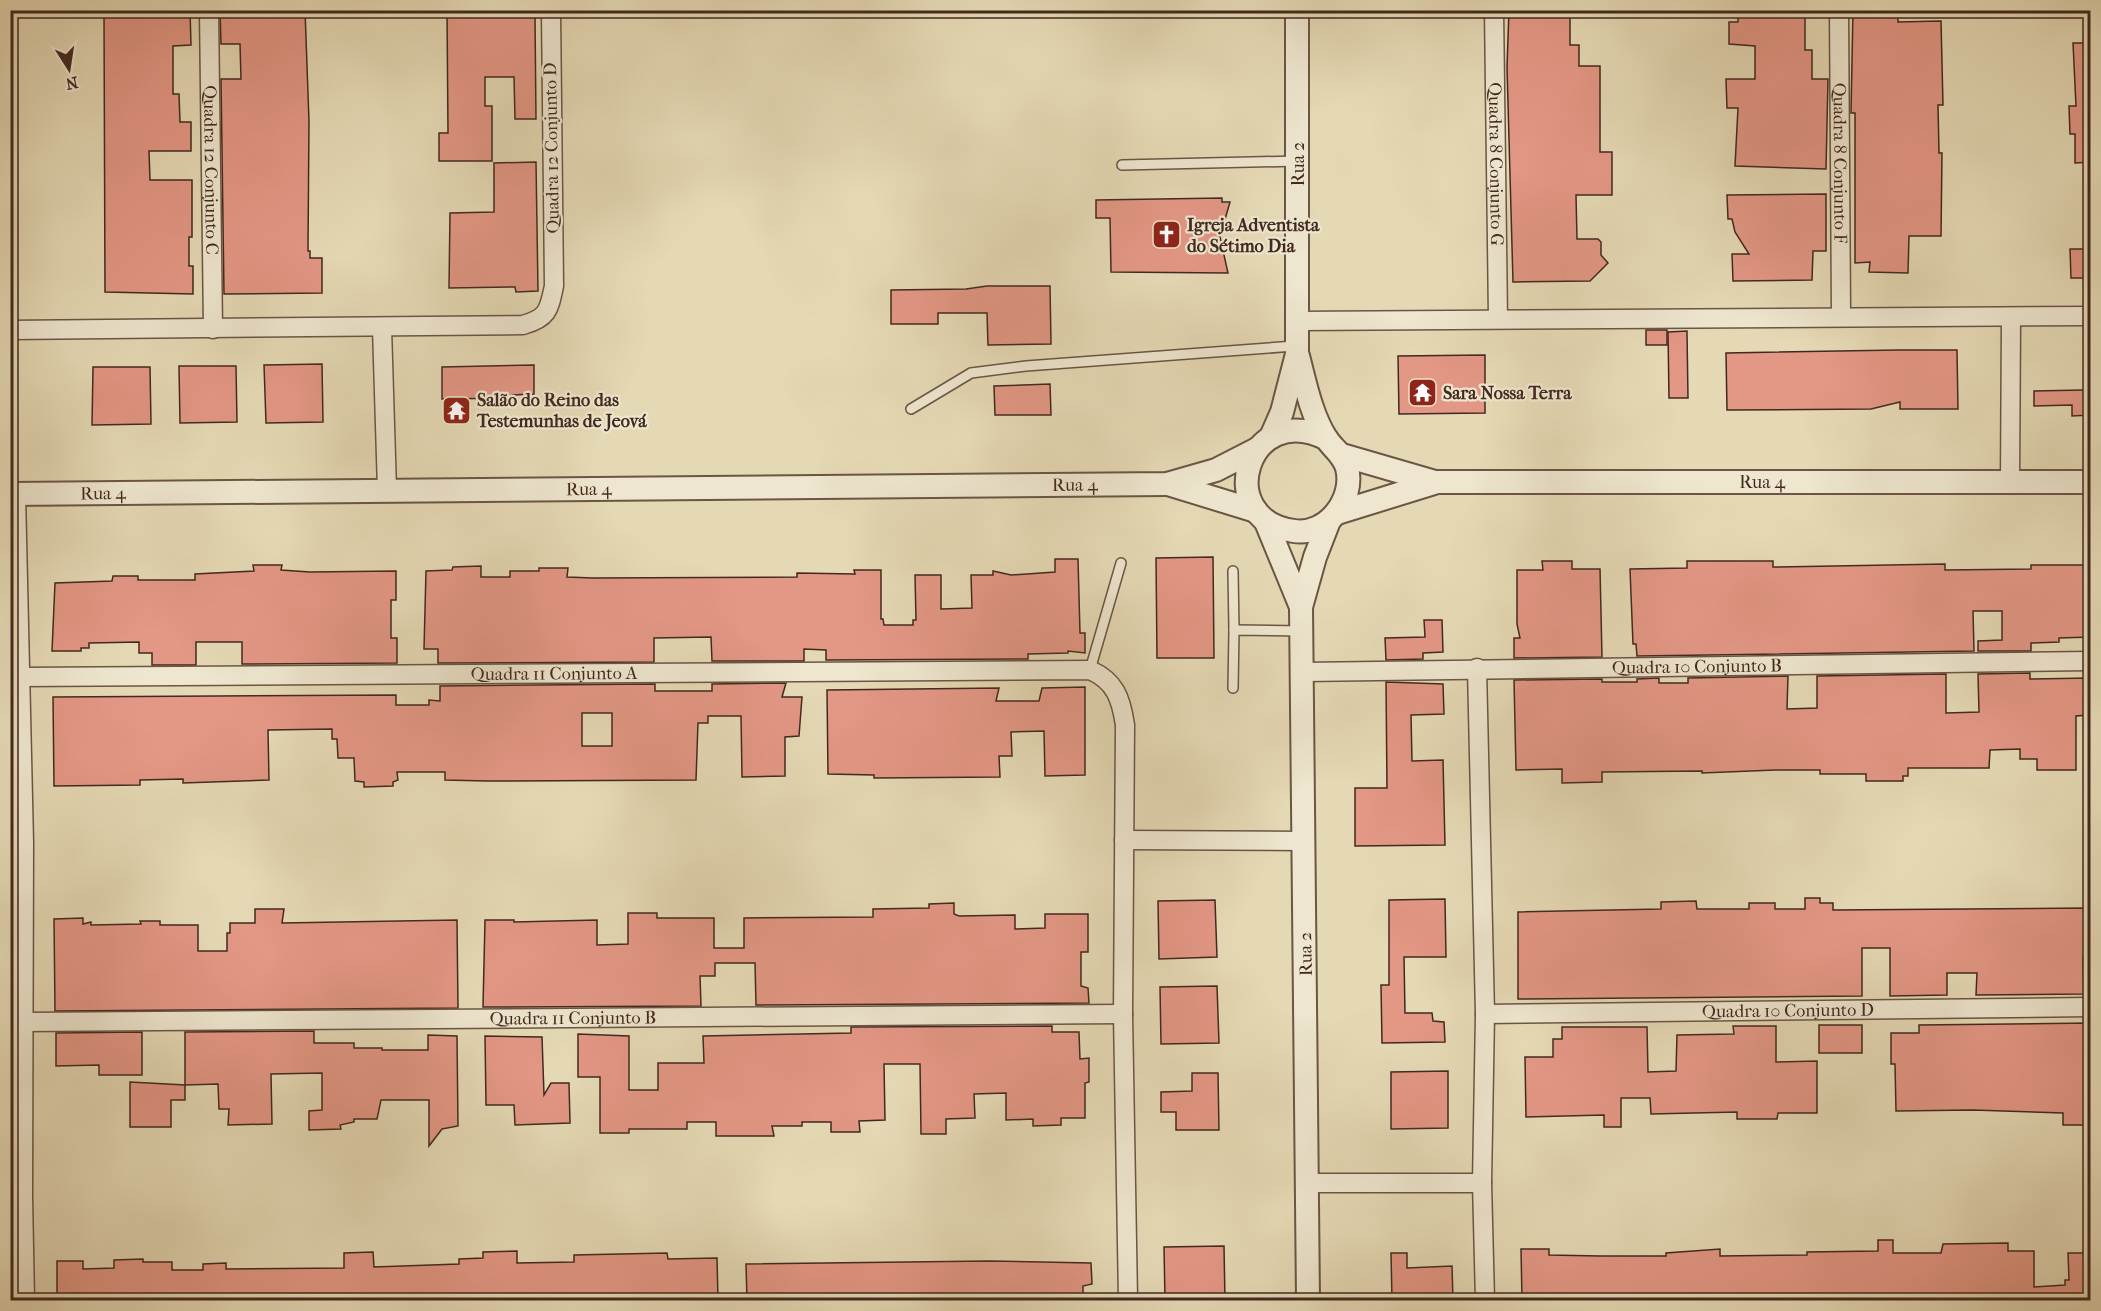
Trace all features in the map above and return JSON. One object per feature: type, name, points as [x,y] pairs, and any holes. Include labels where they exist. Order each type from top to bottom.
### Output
[{"type":"street","name":"Quadra 12 Conjunto C","points":[[209,10],[213,329]]},
{"type":"street","name":"Quadra 12 Conjunto D","points":[[382,328],[523,325],[538,321],[547,314],[554,286],[551,10]]},
{"type":"street","name":"Rua 2","points":[[1297,10],[1298,350]]},
{"type":"street","name":"Quadra 8 Conjunto G","points":[[1494,10],[1498,319]]},
{"type":"street","name":"Quadra 8 Conjunto F","points":[[1839,10],[1841,315]]},
{"type":"street","points":[[1299,321],[1841,315],[2011,318],[2091,316]]},
{"type":"street","points":[[2010,483],[2011,318]]},
{"type":"street","points":[[10,330],[382,328],[387,490]]},
{"type":"street","points":[[1298,350],[1282,412],[1249,463],[1246,480],[1248,496],[1261,516],[1301,607]]},
{"type":"street","points":[[1298,350],[1312,405],[1347,470],[1348,485],[1345,500],[1333,517],[1315,556],[1301,607]]},
{"type":"street","points":[[1167,484],[1216,470],[1264,443],[1299,430],[1334,447],[1435,482]]},
{"type":"street","points":[[1167,484],[1261,516],[1281,529],[1298,532],[1314,529],[1333,517],[1435,482]]},
{"type":"street","name":"Rua 4","points":[[1435,482],[2091,482]]},
{"type":"street","name":"Rua 4","points":[[13,494],[1167,484]]},
{"type":"street","points":[[13,494],[24,843],[24,1022],[16,1196],[25,1300]]},
{"type":"street","name":"Rua 2","points":[[1301,607],[1308,1300]]},
{"type":"street","name":"Quadra 10 Conjunto B","points":[[1303,672],[2091,661]]},
{"type":"street","points":[[1477,668],[1485,1014],[1482,1183],[1485,1300]]},
{"type":"street","points":[[1089,670],[1104,676],[1121,701],[1125,725],[1123,1014],[1128,1300]]},
{"type":"street","name":"Quadra 11 Conjunto A","points":[[20,677],[1089,670]]},
{"type":"street","points":[[1124,840],[1305,841]]},
{"type":"street","name":"Quadra 10 Conjunto D","points":[[1485,1014],[2091,1007]]},
{"type":"street","name":"Quadra 11 Conjunto B","points":[[24,1022],[1123,1014]]},
{"type":"street","points":[[1308,1183],[1482,1183]]},
{"type":"lane","points":[[1122,165],[1298,161]]},
{"type":"lane","points":[[911,409],[970,374],[1026,366],[1298,350]]},
{"type":"lane","points":[[1089,670],[1122,562]]},
{"type":"lane","points":[[1233,571],[1233,688]]},
{"type":"lane","points":[[1234,630],[1302,631]]},
{"type":"building","points":[[190,10],[191,45],[173,46],[173,94],[179,94],[180,122],[191,122],[191,151],[149,151],[150,180],[192,180],[192,237],[189,237],[189,266],[193,266],[193,294],[105,292],[104,13]]},
{"type":"building","points":[[220,10],[305,10],[309,121],[308,251],[310,251],[310,258],[322,258],[322,293],[224,294],[221,79],[241,79],[240,44],[221,44]]},
{"type":"building","points":[[447,10],[498,10],[498,16],[535,16],[536,119],[515,119],[514,77],[485,77],[485,106],[492,106],[492,161],[439,161],[439,133],[448,133]]},
{"type":"building","points":[[1509,10],[1570,10],[1570,45],[1579,45],[1579,66],[1600,66],[1600,152],[1612,152],[1612,195],[1576,195],[1577,239],[1598,239],[1601,242],[1601,255],[1608,263],[1590,281],[1513,282],[1507,67]]},
{"type":"building","points":[[1738,10],[1805,10],[1805,50],[1812,50],[1812,79],[1828,79],[1826,169],[1735,166],[1738,108],[1727,108],[1726,79],[1755,79],[1755,46],[1729,44],[1729,22],[1738,22]]},
{"type":"building","points":[[1853,10],[1898,10],[1898,22],[1941,21],[1943,105],[1938,105],[1939,153],[1942,153],[1941,236],[1909,236],[1908,273],[1869,272],[1870,262],[1855,263],[1855,113],[1851,113]]},
{"type":"building","points":[[2073,43],[2091,43],[2091,162],[2075,163],[2075,134],[2070,134],[2069,106],[2076,106]]},
{"type":"building","points":[[536,162],[538,291],[516,292],[515,287],[449,288],[450,213],[494,212],[494,163]]},
{"type":"building","points":[[1826,194],[1826,251],[1813,251],[1812,280],[1733,281],[1732,254],[1749,254],[1735,232],[1732,219],[1728,219],[1727,195]]},
{"type":"building","name":"Igreja Adventista do Sétimo Dia","points":[[1222,198],[1222,202],[1230,202],[1220,237],[1228,273],[1111,272],[1110,218],[1096,218],[1096,200]]},
{"type":"building","points":[[2070,249],[2091,249],[2091,278],[2071,278]]},
{"type":"building","points":[[987,286],[1050,286],[1051,344],[988,345],[987,313],[938,313],[938,324],[891,324],[891,290],[966,289]]},
{"type":"building","points":[[1646,330],[1667,330],[1667,345],[1646,345]]},
{"type":"building","points":[[1687,331],[1688,398],[1669,398],[1668,332]]},
{"type":"building","points":[[1957,350],[1958,409],[1900,409],[1900,402],[1871,409],[1727,410],[1726,353]]},
{"type":"building","points":[[1485,355],[1485,413],[1399,414],[1398,356]]},
{"type":"building","points":[[322,364],[323,422],[266,423],[264,365]]},
{"type":"building","points":[[534,365],[534,394],[513,395],[513,398],[442,399],[442,367]]},
{"type":"building","points":[[179,366],[236,366],[237,422],[180,423]]},
{"type":"building","points":[[93,367],[150,367],[151,424],[92,425]]},
{"type":"building","points":[[1050,384],[1051,415],[995,415],[994,386]]},
{"type":"building","points":[[2091,390],[2091,415],[2072,416],[2072,405],[2034,406],[2034,391]]},
{"type":"building","points":[[1213,557],[1214,658],[1157,658],[1156,558]]},
{"type":"building","points":[[1055,559],[1078,559],[1080,633],[1085,633],[1085,653],[1068,651],[1068,653],[1028,654],[1028,659],[826,660],[826,650],[804,649],[804,661],[712,661],[711,637],[654,638],[654,662],[438,663],[438,649],[424,649],[426,571],[452,570],[453,567],[481,566],[481,577],[510,577],[510,571],[539,571],[539,568],[568,568],[567,577],[593,578],[797,577],[797,573],[855,574],[854,570],[881,570],[881,619],[884,625],[913,625],[913,620],[916,620],[915,575],[941,575],[941,609],[972,608],[971,575],[993,575],[993,571],[1011,575],[1055,572]]},
{"type":"building","points":[[1542,561],[1572,561],[1572,569],[1600,569],[1602,657],[1514,658],[1514,638],[1520,638],[1517,624],[1517,570],[1543,570]]},
{"type":"building","points":[[1687,561],[1773,561],[1773,567],[1945,564],[1945,570],[2031,569],[2031,565],[2091,565],[2091,637],[2059,638],[2059,642],[2031,643],[2031,651],[1978,651],[1978,641],[2002,640],[2002,611],[1973,611],[1974,651],[1637,656],[1636,644],[1633,644],[1630,569],[1687,568]]},
{"type":"building","points":[[253,565],[282,565],[281,570],[310,572],[396,571],[396,600],[391,600],[391,638],[397,638],[397,663],[242,664],[242,642],[196,642],[196,665],[152,665],[152,653],[139,653],[139,642],[89,643],[89,648],[81,648],[81,651],[52,651],[55,583],[112,581],[113,576],[138,576],[138,580],[195,580],[195,574],[254,571]]},
{"type":"building","points":[[1424,620],[1442,620],[1443,652],[1423,653],[1423,659],[1386,660],[1385,638],[1425,637]]},
{"type":"building","points":[[2030,673],[2030,679],[2090,678],[2090,715],[2076,716],[2076,770],[2037,770],[2037,759],[2020,759],[2020,749],[1990,750],[1989,768],[1908,768],[1908,776],[1903,776],[1903,781],[1866,781],[1866,774],[1820,774],[1820,770],[1775,770],[1702,773],[1702,771],[1602,772],[1602,782],[1562,783],[1562,769],[1516,770],[1514,680],[1602,679],[1602,682],[1637,682],[1637,679],[1659,678],[1659,683],[1688,683],[1688,678],[1788,676],[1787,709],[1817,708],[1817,676],[1946,674],[1946,713],[1979,712],[1978,674]]},
{"type":"building","points":[[1386,682],[1443,684],[1444,714],[1411,715],[1412,761],[1443,760],[1445,845],[1355,846],[1355,788],[1387,788]]},
{"type":"building","points":[[786,683],[782,697],[802,697],[799,736],[785,737],[785,776],[742,777],[741,716],[708,716],[708,723],[698,723],[696,780],[445,780],[445,772],[397,772],[398,780],[393,782],[393,786],[364,787],[364,782],[355,781],[354,758],[338,758],[337,739],[332,739],[332,729],[268,730],[269,780],[183,783],[183,779],[140,780],[140,785],[54,786],[53,697],[396,695],[396,705],[429,705],[429,700],[440,701],[440,686],[655,684],[655,691],[712,691],[712,684]],"holes":[[[582,713],[612,713],[612,746],[582,746]]]},
{"type":"building","points":[[1085,687],[1085,775],[1045,776],[1044,731],[1011,732],[1012,756],[999,756],[1000,777],[874,778],[874,775],[828,774],[827,690],[999,688],[996,701],[1039,701],[1042,688]]},
{"type":"building","points":[[1805,898],[1820,898],[1820,903],[1833,903],[1833,910],[2087,908],[2088,957],[2083,957],[2084,994],[1976,995],[1977,973],[1947,973],[1947,995],[1890,996],[1890,948],[1862,948],[1862,996],[1518,999],[1518,912],[1661,909],[1661,902],[1696,901],[1697,909],[1749,909],[1749,903],[1775,903],[1775,909],[1805,909]]},
{"type":"building","points":[[1445,899],[1446,957],[1404,957],[1405,1013],[1432,1013],[1433,1021],[1444,1022],[1445,1042],[1382,1043],[1381,985],[1389,985],[1389,900]]},
{"type":"building","points":[[1215,900],[1217,957],[1159,959],[1158,901]]},
{"type":"building","points":[[954,903],[954,914],[959,916],[1015,915],[1015,929],[1045,928],[1045,914],[1088,914],[1088,952],[1081,952],[1081,986],[1088,988],[1089,1003],[756,1005],[755,963],[715,963],[715,976],[700,976],[701,1006],[483,1007],[485,920],[514,920],[514,922],[597,920],[597,945],[628,944],[628,913],[657,913],[657,918],[714,918],[714,948],[744,948],[744,918],[873,917],[873,909],[929,908],[929,904]]},
{"type":"building","points":[[255,909],[284,909],[282,923],[457,920],[458,1008],[55,1011],[54,919],[83,918],[83,924],[91,922],[91,925],[141,924],[140,921],[160,921],[160,925],[198,925],[198,951],[227,951],[227,933],[230,933],[230,923],[255,923]]},
{"type":"building","points":[[1217,986],[1219,1043],[1161,1044],[1160,987]]},
{"type":"building","points":[[2091,1023],[2091,1125],[2063,1125],[2063,1113],[1973,1110],[1896,1111],[1895,1064],[1891,1064],[1891,1033],[1919,1033],[1919,1025]]},
{"type":"building","points":[[1819,1025],[1862,1025],[1862,1053],[1819,1053]]},
{"type":"building","points":[[1052,1026],[1052,1032],[1079,1032],[1080,1059],[1089,1058],[1089,1082],[1085,1083],[1085,1118],[1061,1118],[1061,1125],[1033,1126],[1033,1119],[1006,1120],[1006,1093],[974,1094],[975,1118],[946,1119],[946,1134],[921,1134],[920,1064],[884,1064],[885,1120],[859,1121],[860,1132],[831,1132],[831,1122],[802,1122],[802,1126],[772,1126],[774,1136],[716,1136],[716,1122],[687,1122],[687,1129],[629,1129],[629,1133],[600,1133],[600,1077],[578,1077],[578,1034],[629,1036],[629,1090],[658,1090],[658,1063],[704,1063],[703,1036],[851,1033],[851,1027]]},
{"type":"building","points":[[1733,1026],[1776,1026],[1776,1062],[1817,1061],[1817,1113],[1778,1113],[1777,1119],[1737,1119],[1737,1112],[1651,1114],[1650,1098],[1621,1098],[1621,1127],[1604,1127],[1604,1115],[1526,1117],[1525,1057],[1553,1057],[1553,1039],[1562,1039],[1562,1027],[1647,1027],[1648,1072],[1676,1071],[1677,1035],[1734,1034]]},
{"type":"building","points":[[314,1031],[314,1043],[354,1043],[354,1048],[382,1048],[382,1050],[428,1050],[428,1035],[457,1036],[458,1126],[442,1129],[429,1146],[429,1100],[381,1100],[377,1119],[354,1119],[354,1122],[340,1125],[341,1129],[309,1130],[309,1111],[322,1110],[322,1073],[271,1074],[272,1124],[228,1125],[229,1109],[219,1109],[218,1084],[185,1085],[185,1032]]},
{"type":"building","points":[[142,1032],[142,1075],[99,1075],[99,1065],[56,1066],[56,1033]]},
{"type":"building","points":[[485,1036],[542,1037],[544,1095],[551,1083],[569,1083],[570,1123],[515,1125],[514,1105],[486,1105]]},
{"type":"building","points":[[1448,1071],[1448,1128],[1391,1129],[1391,1072]]},
{"type":"building","points":[[1192,1073],[1218,1073],[1219,1130],[1176,1130],[1176,1112],[1161,1112],[1161,1092],[1192,1091]]},
{"type":"building","points":[[130,1082],[185,1085],[185,1100],[171,1100],[171,1127],[130,1127]]},
{"type":"building","points":[[1878,1240],[1893,1240],[1893,1253],[1941,1253],[1943,1244],[2008,1243],[2008,1251],[2034,1251],[2034,1287],[2065,1285],[2065,1280],[2069,1280],[2068,1253],[2088,1253],[2089,1300],[1522,1300],[1521,1249],[1549,1249],[1549,1255],[1666,1256],[1666,1253],[1720,1249],[1720,1256],[1807,1255],[1807,1252],[1878,1251]]},
{"type":"building","points":[[1224,1246],[1225,1300],[1165,1300],[1164,1247]]},
{"type":"building","points":[[517,1251],[517,1263],[574,1262],[574,1255],[667,1253],[668,1259],[717,1258],[718,1300],[57,1300],[57,1261],[83,1261],[83,1269],[114,1268],[114,1260],[143,1259],[143,1262],[172,1262],[172,1270],[203,1270],[203,1264],[226,1263],[226,1269],[344,1268],[344,1253],[373,1252],[374,1267],[459,1264],[459,1259],[483,1258],[483,1252]]},
{"type":"building","points":[[1391,1253],[1407,1253],[1407,1268],[1452,1266],[1453,1300],[1392,1300]]},
{"type":"building","points":[[989,1261],[1091,1263],[1092,1284],[1083,1286],[1083,1300],[747,1300],[746,1264]]},
{"type":"place","name":"Igreja Adventista do Sétimo Dia","points":[[1166,235]]},
{"type":"place","name":"Sara Nossa Terra","points":[[1422,393]]},
{"type":"place","name":"Salão do Reino das Testemunhas de Jeová","points":[[456,410]]}]
